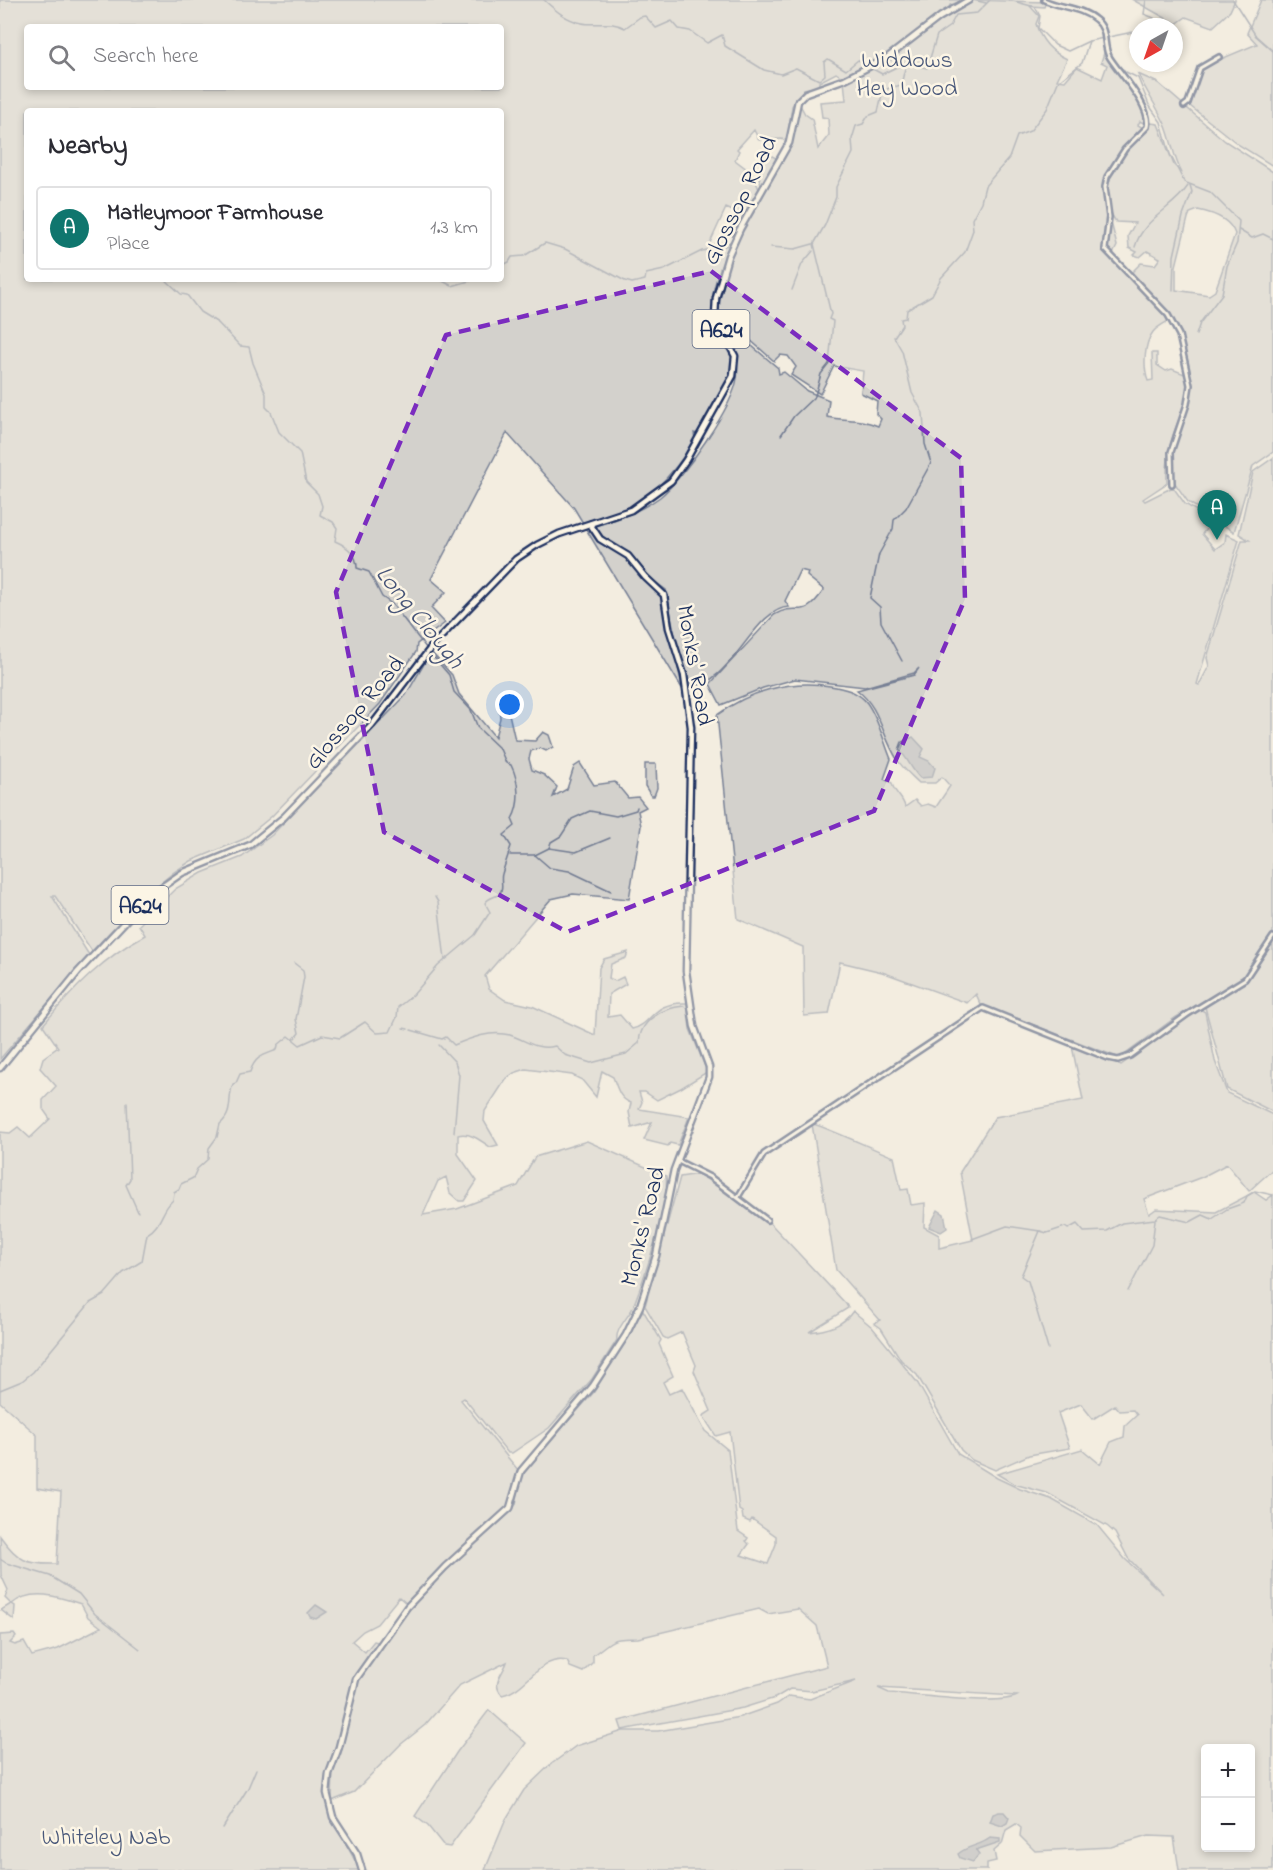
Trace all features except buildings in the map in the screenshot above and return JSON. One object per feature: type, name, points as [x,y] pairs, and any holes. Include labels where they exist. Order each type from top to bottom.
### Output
[{"type":"main road","name":"Glossop Road","points":[[0,1068],[67,985],[142,903],[177,876],[250,845],[278,823],[381,715],[433,645],[513,562],[543,541],[631,510],[671,481],[686,460],[734,376],[735,356],[715,317],[716,298],[728,256],[740,229],[789,143],[798,101],[808,92],[845,79],[888,57],[940,17],[969,0]]},
{"type":"main road","name":"Monks' Road","points":[[362,1870],[357,1854],[333,1817],[327,1794],[329,1774],[339,1747],[356,1679],[407,1607],[445,1567],[507,1511],[513,1502],[521,1471],[593,1386],[632,1324],[661,1239],[677,1161],[710,1072],[696,1036],[687,971],[691,727],[684,675],[669,628],[666,597],[631,558],[598,537],[590,524]]},
{"type":"street","points":[[1044,0],[1088,14],[1100,23],[1105,35],[1107,53],[1141,102],[1148,121],[1147,127],[1120,155],[1107,177],[1105,187],[1110,216],[1105,249],[1173,321],[1179,335],[1189,378],[1187,404],[1171,452],[1172,484]]},
{"type":"street","points":[[1184,106],[1188,103],[1200,68],[1219,57]]},
{"type":"street","points":[[738,1197],[764,1154],[983,1008],[1108,1059],[1124,1059],[1188,1014],[1245,979],[1273,937]]},
{"type":"street","points":[[677,1161],[700,1171],[767,1220]]},
{"type":"highlighted area","points":[[711,271],[961,458],[965,599],[874,811],[567,932],[384,832],[336,592],[446,335]]},
{"type":"green space","name":"Widdows Hey Wood","points":[[0,0],[964,0],[950,5],[949,9],[954,12],[973,0],[1046,2],[1044,7],[1030,6],[1039,16],[1036,24],[1044,41],[1056,53],[1067,59],[1057,80],[1065,81],[1077,67],[1102,79],[1107,65],[1101,62],[1104,53],[1137,97],[1145,116],[1145,124],[1140,121],[1138,125],[1143,128],[1121,151],[1104,180],[1107,225],[1102,249],[1170,320],[1155,330],[1150,337],[1145,363],[1148,381],[1153,380],[1152,353],[1157,353],[1157,365],[1166,371],[1172,369],[1187,375],[1188,383],[1182,413],[1170,448],[1167,483],[1143,499],[1145,501],[1173,487],[1185,504],[1213,521],[1202,534],[1215,549],[1225,542],[1226,534],[1239,540],[1197,684],[1199,685],[1209,666],[1207,658],[1242,540],[1249,540],[1239,534],[1253,472],[1273,458],[1273,934],[1244,977],[1175,1018],[1120,1058],[981,1005],[976,994],[967,1003],[882,972],[840,962],[829,1014],[804,1016],[803,947],[738,919],[717,715],[729,707],[770,689],[799,684],[815,684],[850,691],[867,703],[874,716],[891,759],[884,779],[892,783],[905,807],[915,800],[921,806],[928,804],[936,807],[950,786],[942,777],[935,783],[919,783],[907,771],[892,750],[876,713],[857,690],[914,675],[919,668],[914,673],[865,687],[795,679],[763,688],[721,705],[710,684],[774,615],[790,609],[810,606],[824,590],[807,576],[808,572],[800,570],[785,601],[789,607],[776,611],[764,620],[717,675],[704,684],[689,687],[677,647],[666,590],[650,578],[630,553],[609,542],[595,529],[598,525],[630,514],[660,497],[681,475],[706,441],[734,390],[738,364],[731,343],[740,336],[778,368],[779,374],[784,372],[807,391],[829,400],[827,417],[872,423],[878,426],[881,419],[876,414],[877,401],[861,393],[863,371],[834,366],[820,394],[791,375],[796,367],[788,356],[780,355],[774,361],[717,311],[730,258],[737,240],[792,144],[799,103],[805,114],[812,119],[818,149],[829,135],[828,118],[822,117],[820,102],[846,100],[844,81],[852,78],[851,74],[842,77],[836,73],[819,82],[819,86],[804,89],[792,106],[787,142],[782,139],[759,140],[754,130],[737,149],[739,151],[735,160],[752,173],[759,189],[744,216],[726,208],[709,245],[731,242],[716,279],[712,309],[716,324],[732,352],[733,373],[720,400],[698,434],[694,433],[695,439],[670,475],[637,503],[610,516],[583,523],[574,508],[507,433],[431,579],[446,592],[431,608],[445,623],[417,644],[416,652],[380,704],[272,816],[244,839],[191,861],[174,872],[142,898],[92,951],[55,896],[52,896],[89,955],[0,1059]]},
{"type":"green space","points":[[1133,0],[1235,0],[1230,11],[1213,27],[1186,17],[1183,19],[1165,18]]},
{"type":"green space","points":[[1261,0],[1273,0],[1273,166],[1239,145],[1190,106],[1202,67],[1257,44],[1247,33]]},
{"type":"green space","points":[[1138,74],[1158,83],[1225,141],[1273,172],[1273,452],[1253,466],[1234,532],[1188,502],[1172,479],[1172,455],[1190,402],[1192,384],[1179,329],[1132,272],[1141,263],[1155,265],[1160,258],[1147,251],[1140,257],[1134,255],[1137,252],[1129,248],[1128,236],[1135,223],[1116,222],[1108,204],[1108,185],[1115,167],[1129,146],[1151,123],[1158,124],[1174,165],[1182,173],[1165,124]],"holes":[[[1198,210],[1225,221],[1235,234],[1215,291],[1209,295],[1176,290],[1176,266],[1188,218],[1190,213]]]},
{"type":"green space","points":[[768,154],[778,159],[761,185],[758,171]]},
{"type":"green space","points":[[1111,222],[1117,246],[1112,256],[1106,250]]},
{"type":"green space","points":[[586,529],[631,561],[643,579],[661,592],[683,690]]},
{"type":"green space","name":"Whiteley Nab","points":[[431,652],[452,675],[459,694],[495,737],[500,718],[498,694],[505,696],[515,740],[535,741],[543,732],[549,735],[553,747],[546,751],[540,748],[531,751],[529,759],[532,770],[544,775],[557,787],[553,797],[567,789],[574,767],[580,763],[594,785],[615,782],[628,798],[638,797],[646,807],[638,811],[641,826],[629,899],[573,894],[551,899],[485,976],[489,989],[505,1000],[532,1006],[595,1035],[599,968],[604,959],[628,952],[626,958],[611,964],[609,978],[615,981],[623,977],[626,984],[609,994],[608,1017],[620,1015],[632,1029],[639,1027],[659,1009],[675,1003],[687,1003],[690,1029],[707,1072],[657,1100],[645,1092],[639,1092],[642,1102],[639,1109],[689,1117],[678,1145],[670,1143],[668,1146],[644,1140],[652,1122],[632,1128],[629,1112],[631,1103],[621,1096],[613,1077],[602,1071],[596,1097],[582,1080],[572,1075],[526,1069],[514,1073],[506,1079],[485,1111],[484,1121],[498,1145],[490,1147],[471,1136],[458,1135],[458,1154],[477,1181],[464,1201],[459,1201],[450,1193],[446,1177],[438,1181],[423,1215],[457,1209],[518,1186],[535,1157],[587,1141],[666,1176],[660,1221],[638,1294],[618,1332],[617,1340],[592,1379],[549,1428],[512,1453],[508,1453],[464,1398],[461,1400],[518,1470],[510,1503],[503,1512],[443,1566],[407,1604],[399,1597],[377,1624],[363,1631],[352,1641],[365,1652],[374,1641],[378,1642],[355,1674],[325,1787],[328,1811],[360,1870],[0,1870],[0,1635],[14,1634],[16,1637],[10,1643],[15,1645],[24,1642],[32,1656],[58,1649],[101,1627],[88,1617],[81,1604],[55,1596],[37,1595],[20,1599],[12,1604],[15,1606],[14,1620],[1,1610],[11,1604],[5,1598],[8,1590],[1,1575],[0,1536],[12,1551],[24,1560],[38,1564],[57,1564],[61,1492],[37,1488],[37,1435],[0,1402],[0,1132],[10,1133],[18,1127],[30,1138],[50,1119],[43,1109],[43,1100],[56,1086],[40,1068],[43,1058],[58,1047],[43,1025],[66,999],[116,953],[145,935],[139,925],[175,889],[202,873],[242,857],[272,835],[406,695]]},
{"type":"green space","points":[[645,764],[656,764],[657,788],[654,796],[651,796],[645,786]]},
{"type":"green space","points":[[1273,942],[1273,1112],[1227,1089],[1205,1007],[1247,981]]},
{"type":"green space","points":[[1200,1009],[1205,1012],[1215,1061],[1227,1093],[1273,1115],[1273,1169],[1249,1191],[1227,1164],[1202,1177],[1144,1199],[1149,1214],[1156,1209],[1216,1212],[1254,1192],[1266,1200],[1273,1195],[1273,1870],[1179,1870],[1174,1837],[1148,1836],[1111,1847],[1035,1851],[1020,1836],[1021,1828],[1016,1824],[1006,1830],[1002,1844],[994,1851],[996,1861],[987,1863],[987,1870],[485,1870],[506,1819],[524,1790],[550,1765],[576,1746],[623,1731],[658,1731],[740,1717],[777,1704],[789,1696],[810,1699],[856,1681],[812,1691],[790,1689],[775,1698],[743,1708],[622,1730],[619,1721],[827,1666],[817,1626],[798,1609],[768,1614],[759,1609],[638,1638],[617,1639],[593,1655],[593,1662],[583,1672],[570,1667],[567,1661],[557,1660],[541,1668],[519,1687],[502,1695],[498,1682],[507,1662],[460,1685],[425,1725],[400,1745],[354,1792],[332,1801],[333,1773],[341,1753],[358,1680],[363,1670],[406,1613],[436,1579],[512,1511],[516,1504],[522,1473],[594,1392],[643,1310],[661,1340],[659,1344],[673,1376],[663,1382],[669,1394],[682,1388],[705,1431],[728,1450],[738,1531],[748,1538],[746,1541],[749,1544],[741,1555],[768,1564],[776,1544],[776,1536],[752,1519],[750,1522],[743,1519],[742,1512],[739,1510],[730,1432],[716,1436],[703,1416],[711,1411],[694,1371],[696,1365],[682,1332],[667,1339],[663,1337],[645,1306],[680,1177],[699,1174],[771,1224],[846,1304],[848,1308],[809,1332],[834,1326],[853,1311],[872,1327],[917,1382],[958,1454],[997,1478],[1020,1489],[1051,1499],[1097,1525],[1125,1559],[1163,1594],[1128,1558],[1115,1533],[1107,1526],[1047,1493],[1014,1484],[997,1474],[1082,1449],[1100,1464],[1111,1442],[1124,1437],[1125,1426],[1137,1415],[1133,1410],[1120,1411],[1115,1405],[1093,1419],[1081,1404],[1058,1413],[1070,1448],[1029,1455],[995,1470],[972,1460],[961,1450],[917,1375],[901,1360],[881,1328],[874,1323],[880,1320],[836,1270],[812,1124],[894,1157],[901,1190],[908,1189],[911,1205],[925,1203],[924,1227],[939,1235],[939,1248],[973,1240],[960,1172],[995,1117],[1083,1100],[1072,1046],[1121,1065]],"holes":[[[878,1688],[1017,1696],[992,1700],[955,1699],[889,1693]]]},
{"type":"green space","points":[[489,1710],[526,1743],[450,1847],[444,1846],[428,1826],[415,1816],[457,1752]]},
{"type":"shaded area","points":[[913,737],[924,749],[920,757],[929,761],[935,768],[932,777],[920,778],[899,750],[902,742]]},
{"type":"shaded area","points":[[938,1210],[944,1214],[947,1228],[941,1232],[929,1227]]},
{"type":"shaded area","points":[[316,1605],[327,1612],[316,1619],[310,1617],[308,1613]]},
{"type":"shaded area","points":[[1004,1812],[1009,1818],[1002,1826],[990,1822],[993,1814]]},
{"type":"shaded area","points":[[990,1838],[1000,1839],[1000,1842],[976,1850],[979,1854],[973,1862],[960,1858],[958,1854],[962,1851]]},
{"type":"waterway","points":[[544,0],[576,22],[615,24],[625,28],[645,16],[656,28],[672,21],[679,29],[690,31],[707,43],[722,35],[725,46],[764,70],[781,74],[796,68],[819,80],[825,75],[824,62],[828,59],[846,70],[858,60],[868,65]]},
{"type":"waterway","points":[[973,0],[986,3]]},
{"type":"waterway","points":[[871,68],[882,74],[905,63],[927,68],[937,35],[950,26],[956,15],[977,13],[990,0]]},
{"type":"waterway","points":[[1009,0],[1035,7],[1040,16],[1038,28],[1055,45],[1068,51],[1089,41],[1129,33]]},
{"type":"waterway","points":[[1146,0],[1144,14],[1154,18]]},
{"type":"waterway","points":[[1233,0],[1256,36],[1273,51]]},
{"type":"waterway","points":[[902,661],[881,622],[880,607],[870,598],[879,554],[893,529],[894,520],[906,508],[931,463],[925,444],[923,413],[912,393],[902,351],[894,337],[902,325],[901,319],[906,318],[907,310],[932,295],[941,278],[965,252],[973,230],[972,219],[981,202],[985,186],[1009,158],[1017,136],[1030,131],[1047,109],[1058,82],[1082,63],[1089,41]]},
{"type":"waterway","points":[[781,435],[794,416],[815,396],[821,374],[829,364],[833,321],[829,319],[831,314],[814,244],[825,225],[836,197],[836,187],[853,153],[852,139],[856,126],[863,124],[868,116],[878,112],[883,90],[901,85],[906,64]]},
{"type":"waterway","points":[[1119,67],[1124,70]]},
{"type":"waterway","points":[[1126,72],[1138,78],[1149,105],[1161,122],[1170,154],[1184,182],[1210,192],[1239,221],[1237,243],[1227,266],[1222,294],[1200,323],[1196,335]]},
{"type":"waterway","points":[[1173,290],[1174,256],[1183,216],[1192,192],[1190,185]]},
{"type":"waterway","points":[[1135,247],[1139,237],[1151,221],[1175,201],[1188,186]]},
{"type":"waterway","points":[[1239,230],[1252,238],[1263,234],[1273,239]]},
{"type":"waterway","points":[[504,264],[512,257],[524,256],[545,243],[565,249],[632,283],[645,280],[646,274],[664,270],[702,251],[729,245]]},
{"type":"waterway","points":[[771,247],[795,249],[813,244]]},
{"type":"waterway","points":[[792,290],[802,264],[813,251]]},
{"type":"waterway","name":"Long Clough","points":[[168,282],[181,294],[187,295],[200,312],[218,323],[240,346],[249,347],[266,394],[266,407],[271,412],[279,432],[300,453],[306,482],[318,494],[322,506],[320,515],[333,522],[337,528],[335,541],[350,551],[357,563],[357,568],[369,572],[382,597],[392,604],[427,649]]},
{"type":"waterway","points":[[445,282],[452,286],[466,282]]},
{"type":"waterway","name":"Long Clough","points":[[0,1390],[22,1381],[33,1372],[90,1303],[104,1295],[123,1273],[142,1261],[147,1234],[156,1227],[173,1200],[174,1192],[181,1184],[193,1178],[197,1169],[208,1159],[209,1148],[217,1137],[220,1124],[229,1110],[231,1089],[240,1074],[250,1072],[257,1059],[277,1050],[278,1045],[289,1036],[300,1045],[322,1035],[340,1038],[365,1022],[377,1033],[390,1032],[397,1017],[398,1007],[413,995],[438,966],[475,935],[490,912],[485,903],[501,891],[502,874],[511,846],[504,835],[515,826],[512,819],[518,799],[516,778],[511,765],[506,763],[500,749],[478,728],[471,710],[454,692],[449,675],[430,653]]},
{"type":"waterway","points":[[510,855],[535,855],[549,848],[551,842],[561,836],[572,819],[590,811],[616,816],[636,810],[637,807]]},
{"type":"waterway","points":[[549,848],[576,852],[610,838]]},
{"type":"waterway","points":[[535,855],[550,868],[569,871],[611,891]]},
{"type":"waterway","points":[[435,897],[438,902],[445,960]]},
{"type":"waterway","points":[[294,963],[303,970],[304,977],[296,1019],[299,1033],[294,1039]]},
{"type":"waterway","points":[[411,1030],[442,1039],[446,1037],[454,1045],[488,1034],[510,1035],[537,1046],[555,1046],[565,1055],[591,1063],[626,1054],[639,1043],[643,1028],[654,1017],[668,1009],[684,1006]]},
{"type":"waterway","points":[[403,1028],[408,1029]]},
{"type":"waterway","points":[[439,1045],[455,1062],[459,1075],[454,1132]]},
{"type":"waterway","points":[[127,1102],[130,1179],[126,1185],[138,1212]]},
{"type":"waterway","points":[[1048,1349],[1028,1281],[1021,1276],[1040,1231],[1047,1233],[1065,1227],[1068,1229],[1077,1224],[1084,1232],[1107,1231],[1122,1223],[1155,1219],[1160,1215],[1190,1222],[1203,1215],[1212,1219],[1227,1209],[1244,1203],[1247,1196],[1255,1191],[1273,1195]]},
{"type":"waterway","points":[[1128,1291],[1152,1245],[1155,1220]]},
{"type":"waterway","points":[[972,1239],[1007,1226],[1040,1231]]},
{"type":"waterway","points":[[0,1559],[6,1563],[50,1576],[79,1594],[95,1614],[140,1649]]},
{"type":"waterway","points":[[223,1828],[248,1788],[256,1769]]},
{"type":"place","name":"Matleymoor Farmhouse","points":[[1217,540]]}]
